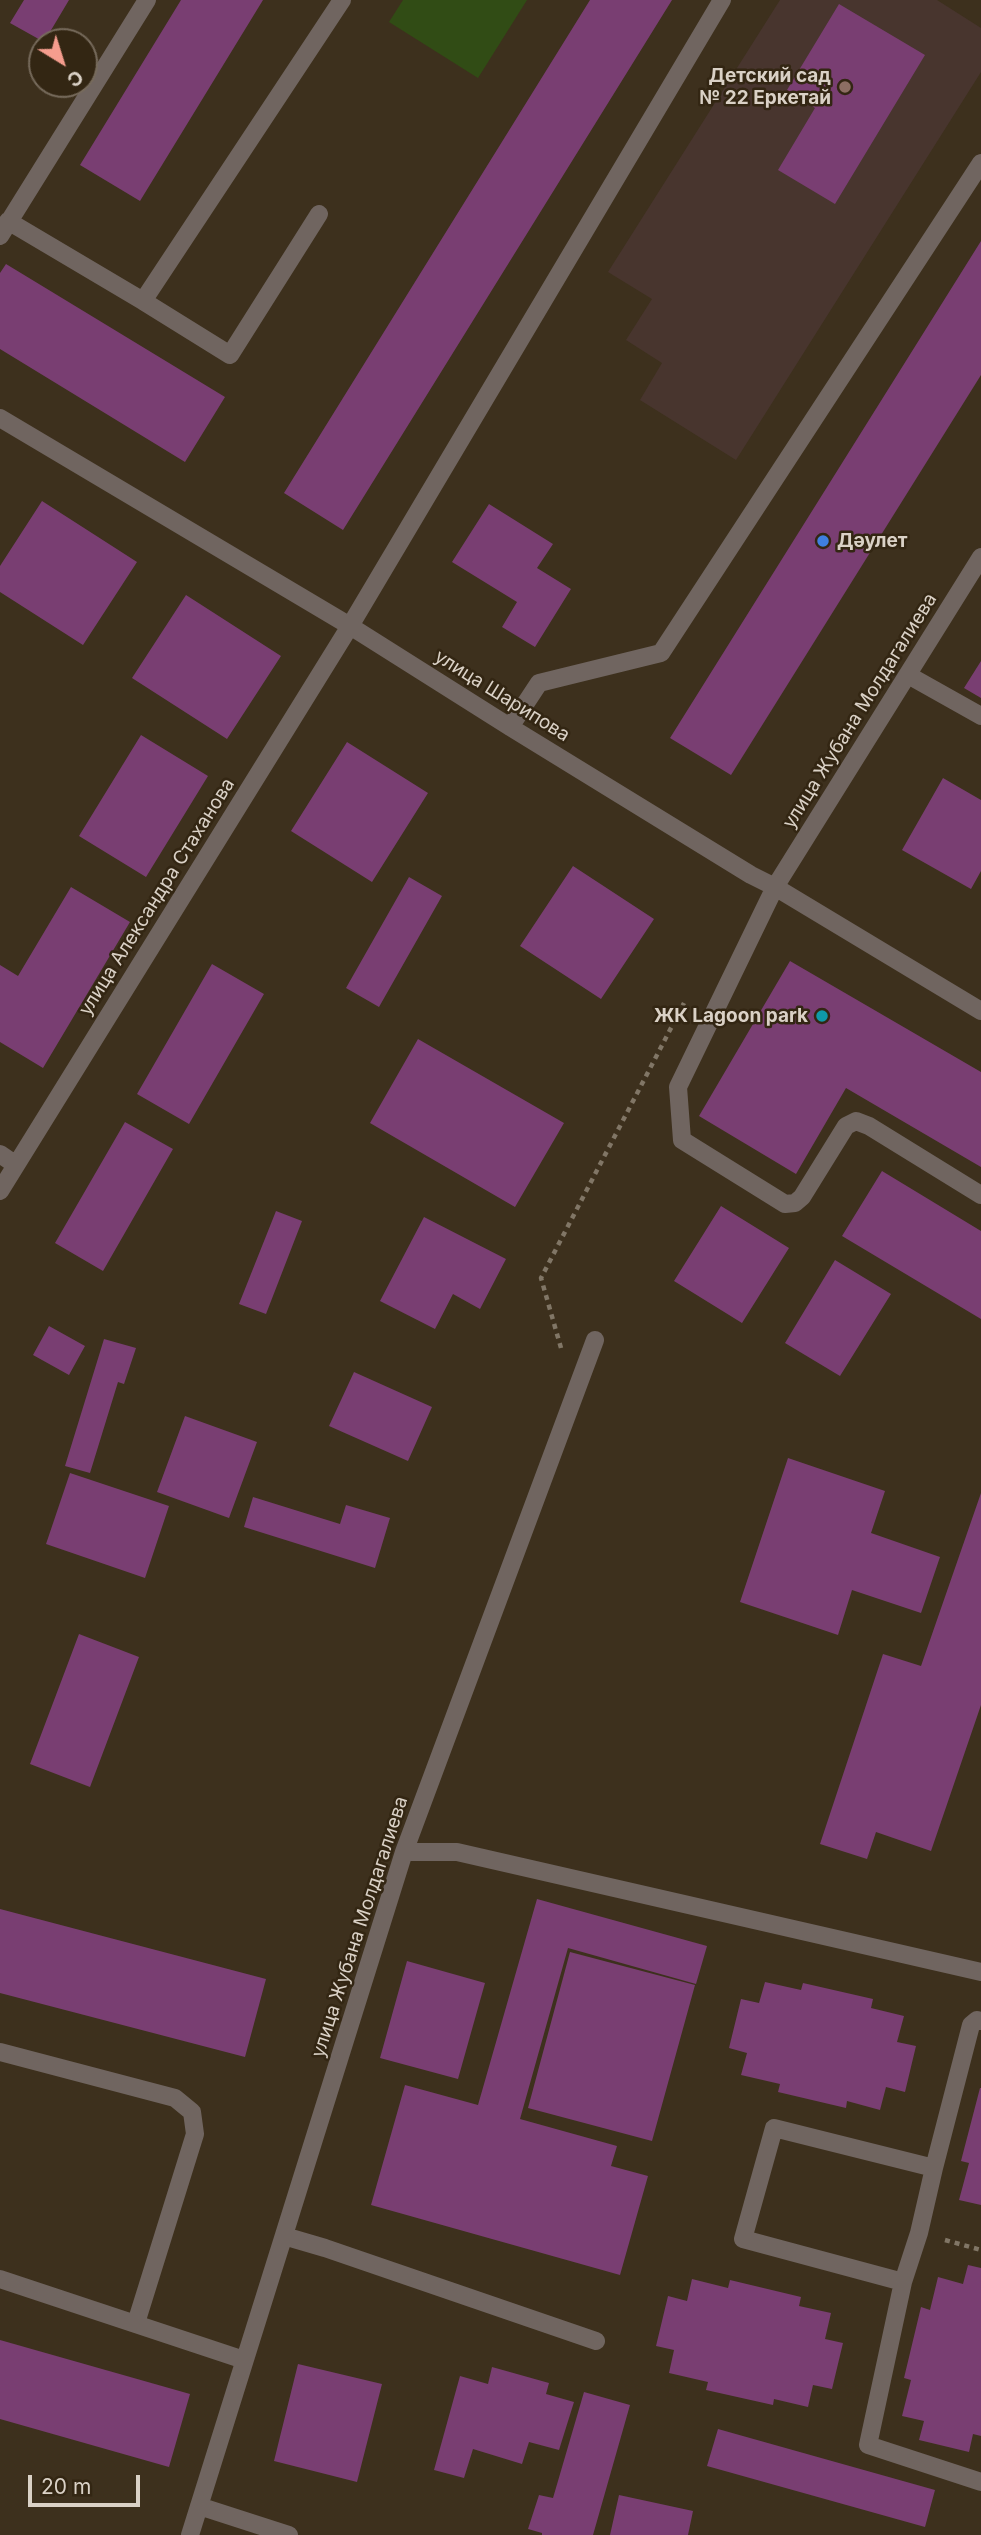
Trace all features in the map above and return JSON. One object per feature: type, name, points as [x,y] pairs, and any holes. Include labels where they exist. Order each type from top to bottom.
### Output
[{"type":"street","points":[[147,0],[4,229],[143,301],[230,355],[319,214]]},
{"type":"street","points":[[143,301],[342,0]]},
{"type":"street","name":"улица Александра Стаханова","points":[[0,1191],[350,626],[722,0]]},
{"type":"street","points":[[510,727],[539,684],[662,653],[981,163]]},
{"type":"street","name":"улица Шарипова","points":[[0,418],[350,626],[751,875],[981,1011]]},
{"type":"street","name":"улица Жубана Молдагалиева","points":[[981,558],[775,887],[678,1087],[682,1140],[785,1204],[795,1203],[802,1197],[846,1126],[856,1121],[869,1126],[981,1195]]},
{"type":"street","points":[[908,675],[981,716]]},
{"type":"street","points":[[0,1154],[16,1165]]},
{"type":"street","name":"улица Жубана Молдагалиева","points":[[190,2535],[404,1852],[595,1340]]},
{"type":"street","points":[[404,1852],[457,1852],[981,1972]]},
{"type":"street","points":[[981,2021],[977,2020],[971,2025],[919,2232],[903,2282],[868,2445],[981,2482]]},
{"type":"street","points":[[0,2052],[175,2098],[192,2112],[195,2134],[136,2323]]},
{"type":"street","points":[[903,2282],[743,2239],[774,2128],[934,2168]]},
{"type":"street","points":[[284,2236],[596,2341]]},
{"type":"street","points":[[0,2279],[244,2360]]},
{"type":"street","points":[[199,2506],[289,2535]]},
{"type":"path","points":[[574,1395],[541,1278],[687,997]]},
{"type":"path","points":[[919,2232],[981,2250]]},
{"type":"shaded area","points":[[780,0],[937,0],[981,28],[981,72],[736,460],[640,400],[662,363],[626,340],[652,299],[608,272]]},
{"type":"green space","points":[[403,0],[527,0],[478,78],[389,22]]},
{"type":"building","points":[[24,0],[69,0],[52,28],[28,28],[28,33],[10,23]]},
{"type":"building","points":[[181,0],[263,0],[140,201],[80,165]]},
{"type":"building","points":[[590,0],[672,0],[343,530],[284,493]]},
{"type":"building","points":[[839,4],[925,55],[835,204],[778,170],[815,108],[787,90]]},
{"type":"building","points":[[981,241],[981,375],[731,775],[670,738]]},
{"type":"building","points":[[6,264],[225,397],[185,462],[0,349],[0,273]]},
{"type":"building","points":[[42,501],[137,562],[83,645],[0,592],[0,566]]},
{"type":"building","points":[[489,504],[553,544],[537,568],[571,589],[535,647],[502,627],[517,602],[452,562]]},
{"type":"building","points":[[186,595],[281,656],[227,739],[132,678]]},
{"type":"building","points":[[981,661],[981,698],[964,688]]},
{"type":"building","points":[[141,735],[208,776],[146,877],[79,836]]},
{"type":"building","points":[[347,742],[428,793],[372,882],[291,831]]},
{"type":"building","points":[[943,778],[981,800],[981,871],[971,889],[902,850]]},
{"type":"building","points":[[573,866],[654,919],[601,999],[520,946]]},
{"type":"building","points":[[409,877],[442,896],[379,1007],[346,988]]},
{"type":"building","points":[[71,887],[130,922],[43,1068],[0,1042],[0,965],[18,976]]},
{"type":"building","name":"ЖК Lagoon park","points":[[790,961],[981,1072],[981,1167],[846,1088],[796,1174],[699,1116]]},
{"type":"building","points":[[212,964],[264,994],[189,1124],[137,1094]]},
{"type":"building","points":[[418,1039],[564,1123],[515,1207],[370,1123]]},
{"type":"building","points":[[125,1122],[173,1149],[103,1271],[55,1243]]},
{"type":"building","points":[[882,1171],[981,1231],[981,1319],[842,1236]]},
{"type":"building","points":[[721,1206],[789,1248],[742,1323],[674,1281]]},
{"type":"building","points":[[276,1211],[302,1221],[266,1314],[239,1304]]},
{"type":"building","points":[[424,1217],[506,1259],[480,1309],[453,1294],[435,1329],[380,1301]]},
{"type":"building","points":[[835,1260],[891,1294],[840,1376],[785,1343]]},
{"type":"building","points":[[49,1326],[85,1346],[69,1375],[33,1355]]},
{"type":"building","points":[[104,1339],[136,1348],[124,1384],[118,1382],[90,1473],[65,1466]]},
{"type":"building","points":[[354,1372],[432,1407],[408,1461],[329,1426]]},
{"type":"building","points":[[185,1416],[257,1442],[229,1518],[157,1492]]},
{"type":"building","points":[[788,1458],[885,1491],[871,1533],[940,1557],[921,1613],[852,1590],[838,1635],[740,1602]]},
{"type":"building","points":[[70,1473],[169,1506],[145,1578],[46,1544]]},
{"type":"building","points":[[981,1493],[981,1705],[931,1851],[876,1832],[867,1859],[820,1844],[883,1654],[921,1666]]},
{"type":"building","points":[[253,1497],[340,1524],[346,1505],[390,1518],[375,1568],[244,1527]]},
{"type":"building","points":[[79,1634],[139,1657],[90,1787],[30,1764]]},
{"type":"building","points":[[537,1899],[707,1946],[696,1984],[568,1948],[520,2119],[617,2146],[611,2166],[648,2176],[620,2275],[371,2205],[405,2085],[478,2105]]},
{"type":"building","points":[[0,1909],[266,1979],[245,2057],[0,1993]]},
{"type":"building","points":[[570,1952],[695,1985],[652,2141],[528,2108]]},
{"type":"building","points":[[407,1961],[485,1983],[458,2079],[380,2058]]},
{"type":"building","points":[[765,1982],[801,1990],[803,1983],[873,1999],[871,2008],[904,2016],[897,2042],[916,2046],[905,2092],[886,2087],[880,2110],[847,2101],[846,2108],[778,2092],[780,2084],[741,2075],[747,2053],[729,2048],[741,1999],[759,2003]]},
{"type":"building","points":[[980,2088],[981,2205],[959,2200],[969,2163],[961,2161]]},
{"type":"building","points":[[968,2265],[981,2268],[981,2436],[973,2434],[969,2452],[919,2440],[924,2421],[902,2416],[911,2380],[904,2378],[921,2307],[930,2310],[938,2277],[963,2284]]},
{"type":"building","points":[[692,2279],[728,2288],[730,2280],[801,2297],[799,2306],[831,2313],[825,2339],[843,2343],[832,2389],[813,2385],[808,2407],[774,2399],[773,2405],[706,2390],[708,2382],[669,2373],[674,2350],[656,2346],[668,2296],[687,2301]]},
{"type":"building","points":[[0,2340],[190,2394],[169,2467],[0,2419]]},
{"type":"building","points":[[298,2364],[382,2384],[357,2482],[274,2461]]},
{"type":"building","points":[[492,2367],[549,2383],[546,2394],[574,2402],[559,2450],[529,2442],[522,2464],[473,2449],[464,2478],[434,2470],[460,2376],[488,2384]]},
{"type":"building","points":[[584,2392],[630,2405],[593,2535],[542,2535],[528,2529],[539,2495],[553,2498]]},
{"type":"building","points":[[718,2429],[935,2490],[925,2527],[707,2466]]},
{"type":"building","points":[[619,2495],[693,2511],[688,2535],[610,2535]]},
{"type":"place","name":"Детский сад № 22 Еркетай","points":[[845,87]]},
{"type":"place","name":"Дәулет","points":[[823,541]]},
{"type":"place","name":"ЖК Lagoon park","points":[[822,1016]]}]
